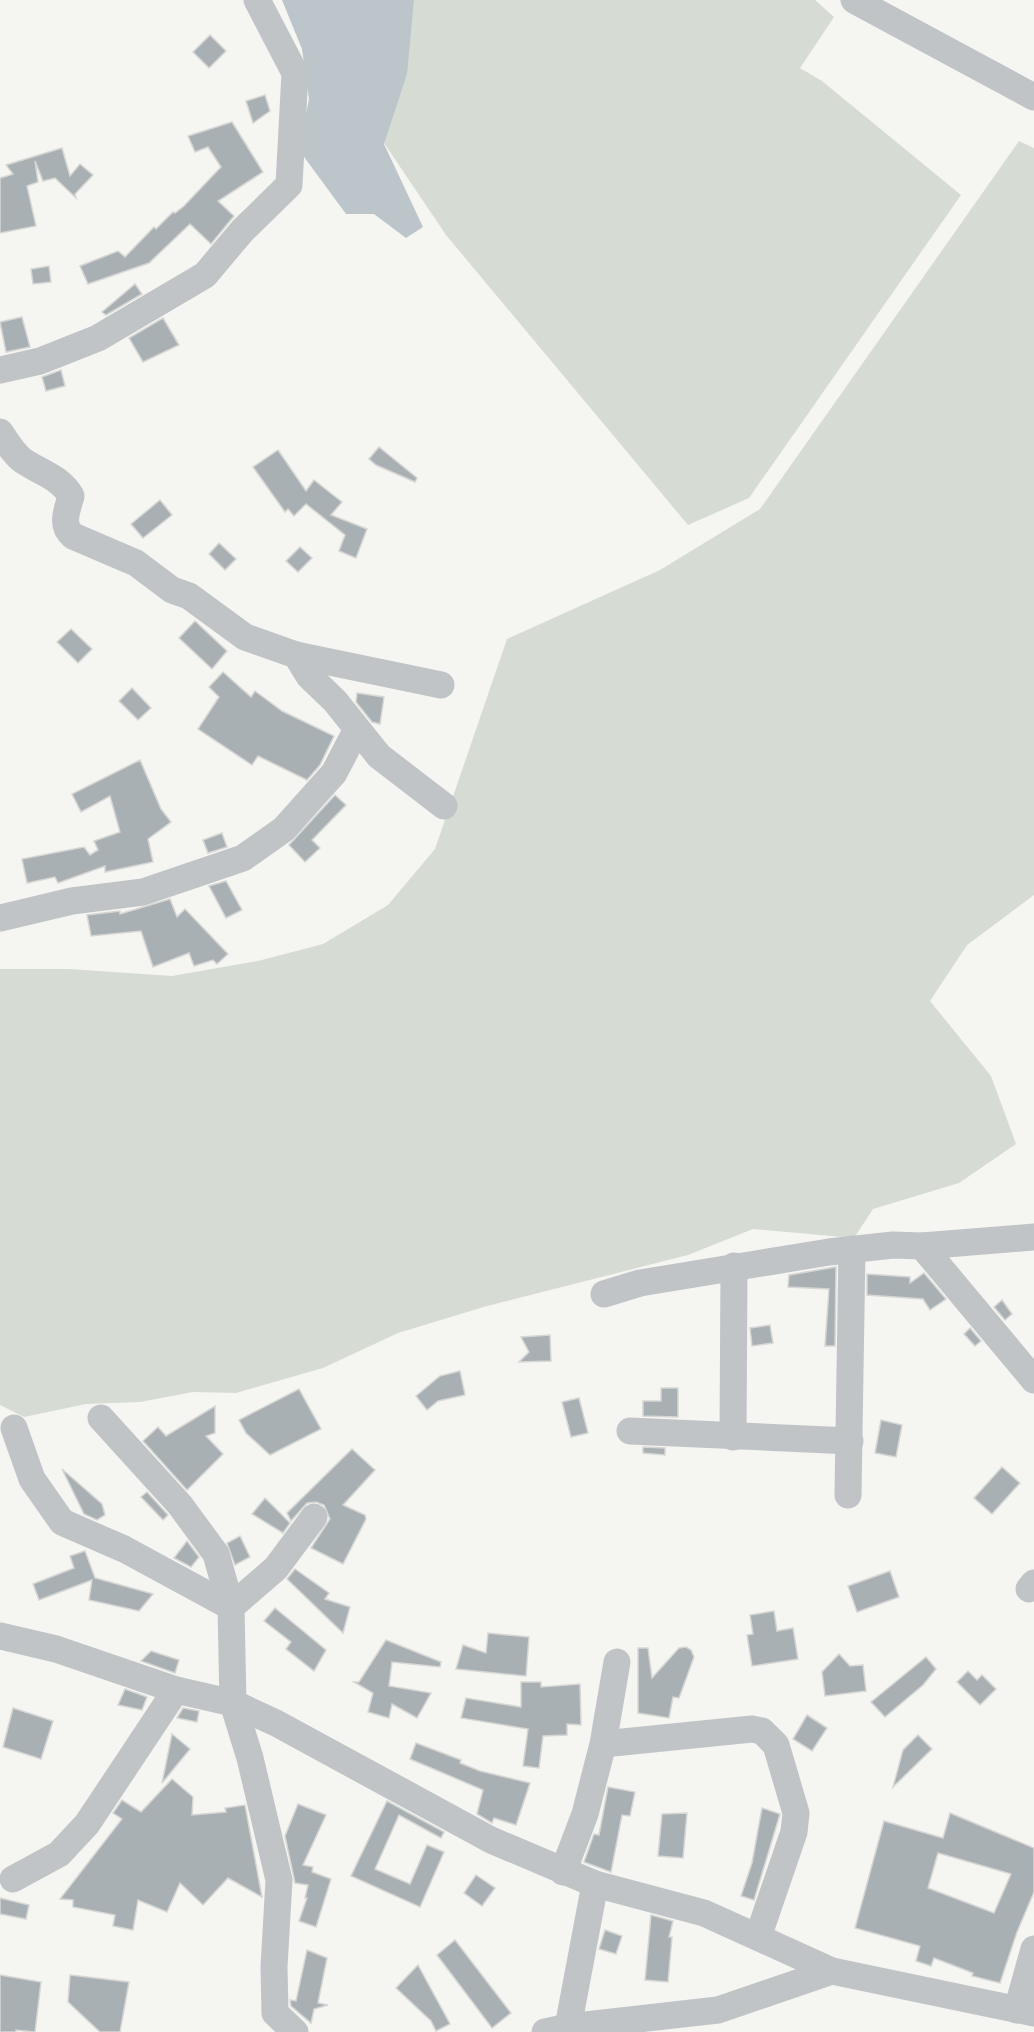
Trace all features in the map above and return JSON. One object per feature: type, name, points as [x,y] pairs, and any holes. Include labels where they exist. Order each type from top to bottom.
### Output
[{"type":"street","points":[[0,370],[40,361],[98,338],[205,275],[242,231],[289,185],[295,73],[257,0]]},
{"type":"street","points":[[854,0],[1034,97]]},
{"type":"street","points":[[0,432],[22,461],[46,473],[67,488],[71,496],[65,522],[66,530],[73,536],[136,563],[172,590],[189,596],[245,637],[296,654],[441,685]]},
{"type":"street","points":[[296,654],[309,676],[379,756],[444,806]]},
{"type":"street","points":[[0,918],[72,901],[143,892],[243,858],[284,829],[334,773],[357,729]]},
{"type":"street","points":[[604,1294],[640,1283],[734,1266],[852,1249],[1034,1237]]},
{"type":"street","points":[[922,1246],[1034,1380]]},
{"type":"street","points":[[848,1495],[852,1249]]},
{"type":"street","points":[[733,1437],[734,1266]]},
{"type":"street","points":[[101,1418],[180,1505],[216,1554],[231,1607],[233,1703],[250,1758],[279,1880],[274,1967],[275,2013],[295,2032]]},
{"type":"street","points":[[14,1428],[32,1479],[62,1522],[124,1550],[231,1607]]},
{"type":"street","points":[[630,1431],[850,1440]]},
{"type":"street","points":[[231,1607],[276,1568],[314,1517]]},
{"type":"street","points":[[0,1636],[56,1649],[176,1690],[233,1703],[276,1723],[491,1840],[595,1884],[704,1913],[832,1971],[1026,2011],[1034,1948]]},
{"type":"street","points":[[563,1872],[585,1814],[603,1744],[617,1662]]},
{"type":"street","points":[[13,1879],[59,1854],[87,1824],[176,1690]]},
{"type":"street","points":[[603,1744],[752,1729],[769,1737],[776,1745],[796,1813],[794,1832],[758,1937]]},
{"type":"street","points":[[595,1884],[557,2029],[718,2010],[832,1971]]},
{"type":"shaded area","points":[[282,0],[414,0],[407,74],[384,144],[423,227],[406,238],[374,214],[346,214],[299,150],[309,99],[302,49]]},
{"type":"shaded area","points":[[396,0],[815,0],[834,17],[800,68],[822,81],[961,195],[749,498],[688,525],[446,235],[380,137]]},
{"type":"shaded area","points":[[1019,141],[1034,148],[1034,895],[967,945],[930,1001],[991,1076],[1016,1144],[959,1183],[873,1209],[854,1238],[753,1229],[688,1255],[487,1306],[398,1333],[323,1368],[236,1393],[193,1392],[140,1402],[86,1404],[24,1417],[0,1405],[0,969],[69,969],[172,976],[258,961],[323,944],[388,905],[435,849],[507,639],[660,570],[760,509]]},
{"type":"building","points":[[210,35],[226,51],[209,68],[193,52]]},
{"type":"building","points":[[265,95],[270,111],[253,123],[246,101]]},
{"type":"building","points":[[232,122],[263,172],[218,201],[234,216],[211,244],[190,224],[149,263],[88,284],[80,266],[118,251],[125,257],[154,227],[156,229],[173,212],[175,213],[184,206],[221,167],[208,147],[195,152],[188,136]]},
{"type":"building","points":[[62,148],[70,176],[80,164],[93,175],[75,194],[76,198],[55,178],[43,181],[35,161],[38,182],[27,186],[36,226],[0,233],[0,178],[13,174],[6,165]]},
{"type":"building","points":[[49,266],[51,282],[33,284],[31,269]]},
{"type":"building","points":[[135,284],[142,294],[106,315],[102,312]]},
{"type":"building","points":[[22,317],[30,347],[6,352],[0,322]]},
{"type":"building","points":[[163,318],[179,345],[143,362],[129,338]]},
{"type":"building","points":[[61,370],[65,386],[46,391],[42,377]]},
{"type":"building","points":[[379,447],[417,478],[415,482],[376,465],[369,459]]},
{"type":"building","points":[[278,450],[306,491],[314,480],[342,502],[331,515],[367,529],[356,558],[339,551],[345,535],[306,504],[294,516],[288,509],[285,512],[253,467]]},
{"type":"building","points":[[160,500],[172,515],[143,538],[131,524]]},
{"type":"building","points":[[219,543],[236,559],[225,570],[209,554]]},
{"type":"building","points":[[300,547],[312,558],[298,572],[286,561]]},
{"type":"building","points":[[195,621],[227,651],[212,669],[179,638]]},
{"type":"building","points":[[71,629],[92,649],[78,663],[57,642]]},
{"type":"building","points":[[223,672],[251,697],[255,691],[282,711],[334,736],[320,765],[307,780],[258,756],[252,765],[198,729],[219,697],[209,687]]},
{"type":"building","points":[[132,688],[151,708],[138,720],[119,701]]},
{"type":"building","points":[[357,693],[384,697],[380,724],[372,722],[356,702]]},
{"type":"building","points":[[140,760],[161,809],[171,822],[148,839],[153,862],[105,872],[105,866],[58,883],[55,877],[27,883],[22,859],[84,847],[90,855],[98,850],[94,841],[120,832],[110,796],[81,812],[72,794]]},
{"type":"building","points":[[335,795],[346,805],[312,840],[320,848],[305,862],[289,845]]},
{"type":"building","points":[[222,833],[227,847],[208,853],[203,840]]},
{"type":"building","points":[[226,881],[242,910],[226,918],[209,886]]},
{"type":"building","points":[[170,899],[177,917],[185,909],[228,954],[217,964],[213,960],[194,966],[189,953],[153,967],[141,931],[91,936],[87,915],[120,911],[120,914]]},
{"type":"building","points":[[836,1267],[835,1346],[825,1346],[829,1289],[788,1287],[789,1275]]},
{"type":"building","points":[[924,1273],[946,1299],[930,1310],[923,1299],[867,1295],[867,1274],[910,1277],[910,1283]]},
{"type":"building","points":[[1002,1300],[1012,1314],[1005,1320],[994,1307]]},
{"type":"building","points":[[770,1325],[773,1343],[752,1346],[750,1328]]},
{"type":"building","points":[[970,1328],[981,1341],[975,1346],[964,1334]]},
{"type":"building","points":[[550,1335],[551,1361],[519,1362],[529,1352],[521,1337]]},
{"type":"building","points":[[460,1371],[465,1395],[438,1401],[427,1410],[416,1396],[440,1376]]},
{"type":"building","points":[[661,1388],[678,1388],[678,1417],[643,1416],[643,1401],[661,1401]]},
{"type":"building","points":[[299,1389],[321,1429],[270,1455],[246,1433],[239,1420]]},
{"type":"building","points":[[579,1398],[588,1433],[571,1437],[562,1402]]},
{"type":"building","points":[[215,1406],[215,1433],[206,1436],[223,1454],[187,1490],[143,1441],[158,1427],[166,1436]]},
{"type":"building","points":[[881,1420],[902,1425],[896,1457],[875,1453]]},
{"type":"building","points":[[643,1447],[665,1448],[665,1455],[643,1453]]},
{"type":"building","points":[[352,1449],[375,1470],[343,1505],[365,1515],[366,1519],[343,1564],[311,1548],[330,1519],[324,1505],[316,1502],[307,1503],[291,1521],[287,1513]]},
{"type":"building","points":[[1002,1467],[1020,1483],[992,1514],[974,1498]]},
{"type":"building","points":[[62,1469],[102,1504],[105,1515],[97,1520],[84,1514]]},
{"type":"building","points":[[147,1492],[168,1515],[163,1520],[141,1497]]},
{"type":"building","points":[[265,1498],[290,1523],[283,1533],[252,1514]]},
{"type":"building","points":[[240,1536],[250,1557],[235,1565],[227,1543]]},
{"type":"building","points":[[187,1541],[199,1557],[191,1567],[174,1558]]},
{"type":"building","points":[[85,1551],[95,1578],[153,1594],[139,1611],[89,1600],[92,1580],[39,1600],[33,1584],[74,1568],[70,1556]]},
{"type":"building","points":[[295,1569],[329,1593],[325,1599],[350,1607],[343,1633],[287,1579]]},
{"type":"building","points":[[890,1571],[899,1597],[857,1612],[848,1586]]},
{"type":"building","points":[[275,1608],[326,1650],[314,1671],[286,1649],[291,1642],[264,1621]]},
{"type":"building","points":[[774,1611],[777,1631],[793,1628],[798,1659],[752,1666],[747,1635],[753,1634],[750,1615]]},
{"type":"building","points":[[488,1633],[529,1637],[526,1676],[456,1669],[463,1645],[486,1653]]},
{"type":"building","points":[[386,1640],[441,1662],[440,1667],[392,1662],[389,1686],[431,1693],[417,1718],[392,1704],[389,1718],[368,1712],[373,1693],[354,1682],[359,1682]]},
{"type":"building","points":[[686,1647],[691,1650],[694,1657],[679,1698],[673,1697],[669,1718],[638,1713],[638,1648],[648,1648],[652,1678],[679,1648]]},
{"type":"building","points":[[151,1651],[179,1660],[175,1673],[141,1661]]},
{"type":"building","points":[[839,1654],[850,1666],[863,1665],[866,1691],[825,1696],[822,1672]]},
{"type":"building","points":[[926,1657],[936,1669],[923,1685],[885,1717],[871,1702]]},
{"type":"building","points":[[968,1671],[977,1680],[982,1675],[996,1689],[980,1705],[957,1682]]},
{"type":"building","points":[[521,1682],[541,1682],[541,1687],[580,1684],[581,1725],[567,1724],[567,1735],[543,1736],[539,1768],[523,1766],[528,1729],[461,1718],[466,1698],[521,1707]]},
{"type":"building","points":[[125,1689],[147,1697],[142,1710],[118,1705]]},
{"type":"building","points":[[13,1708],[53,1721],[41,1759],[3,1747]]},
{"type":"building","points":[[183,1708],[199,1711],[197,1722],[177,1718]]},
{"type":"building","points":[[807,1715],[827,1728],[812,1751],[793,1739]]},
{"type":"building","points":[[172,1734],[190,1749],[162,1783]]},
{"type":"building","points":[[918,1735],[932,1749],[893,1787],[903,1750]]},
{"type":"building","points":[[416,1743],[461,1760],[460,1763],[480,1771],[530,1783],[516,1825],[494,1818],[492,1823],[477,1814],[483,1790],[410,1759]]},
{"type":"building","points":[[172,1779],[193,1797],[192,1815],[226,1812],[225,1808],[245,1805],[262,1897],[228,1878],[203,1905],[180,1883],[167,1912],[138,1900],[133,1930],[113,1926],[115,1915],[73,1907],[73,1900],[60,1899],[122,1819],[113,1813],[122,1800],[141,1812]]},
{"type":"building","points":[[608,1787],[635,1792],[630,1816],[622,1815],[611,1872],[584,1862],[594,1834],[599,1835]]},
{"type":"building","points":[[387,1801],[444,1832],[441,1838],[399,1815],[375,1869],[410,1884],[427,1845],[444,1852],[420,1907],[351,1876]]},
{"type":"building","points":[[298,1804],[326,1815],[303,1865],[313,1867],[312,1872],[331,1879],[316,1927],[299,1921],[307,1898],[305,1898],[308,1885],[295,1883],[285,1836]]},
{"type":"building","points":[[762,1808],[780,1814],[754,1900],[741,1896],[752,1863]]},
{"type":"building","points":[[687,1813],[683,1858],[658,1856],[662,1814]]},
{"type":"building","points":[[950,1813],[1034,1848],[1034,1892],[1017,1932],[1000,1983],[972,1976],[973,1973],[934,1958],[931,1966],[916,1961],[920,1946],[855,1928],[884,1821],[943,1838]],"holes":[[[938,1853],[1011,1874],[994,1913],[928,1888]]]},
{"type":"building","points":[[476,1875],[495,1888],[482,1906],[464,1893]]},
{"type":"building","points":[[0,1898],[29,1905],[26,1919],[0,1914]]},
{"type":"building","points":[[651,1915],[673,1921],[669,1937],[672,1937],[668,1982],[645,1980]]},
{"type":"building","points":[[605,1930],[622,1936],[616,1954],[599,1949]]},
{"type":"building","points":[[455,1940],[511,2013],[492,2028],[437,1955]]},
{"type":"building","points":[[307,1950],[327,1958],[318,2003],[328,2005],[314,2009],[311,2023],[291,2006],[290,2000],[296,2001]]},
{"type":"building","points":[[418,1965],[450,2024],[436,2031],[431,2021],[396,1988]]},
{"type":"building","points":[[0,1975],[41,1982],[35,2032],[16,2030],[16,2032],[0,2032]]},
{"type":"building","points":[[70,1975],[129,1982],[120,2032],[100,2032],[68,2002]]}]
